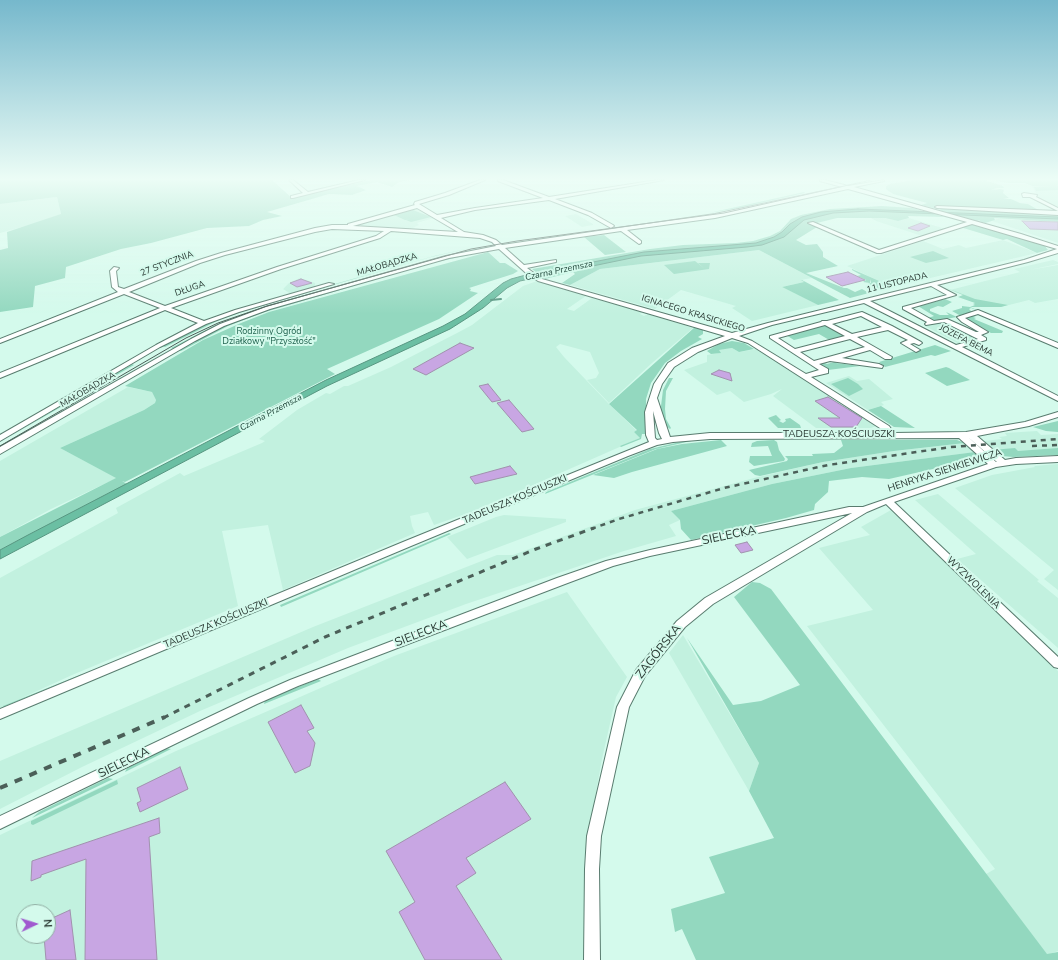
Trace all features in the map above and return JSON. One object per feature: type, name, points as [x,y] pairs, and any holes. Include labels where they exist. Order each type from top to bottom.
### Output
[{"type":"street","points":[[348,227],[355,225]]},
{"type":"street","points":[[449,225],[460,233]]},
{"type":"street","points":[[564,231],[619,225]]},
{"type":"street","name":"MAŁOBĄDZKA","points":[[0,438],[159,346],[204,323],[237,311],[436,254],[498,243],[652,225]]},
{"type":"street","points":[[817,225],[879,252],[963,225]]},
{"type":"street","points":[[982,225],[1058,247]]},
{"type":"street","points":[[348,227],[460,233],[481,236],[498,243]]},
{"type":"street","name":"27 STYCZNIA","points":[[0,341],[122,292],[223,254],[319,230],[348,227]]},
{"type":"street","points":[[622,229],[639,242]]},
{"type":"street","name":"DŁUGA","points":[[0,376],[165,308],[279,268],[378,236],[391,230]]},
{"type":"street","name":"MAŁOBĄDZKA","points":[[0,451],[193,340],[230,322],[268,308],[498,243]]},
{"type":"street","name":"IGNACEGO KRASICKIEGO","points":[[498,243],[533,275],[548,282],[723,332],[755,345],[886,428],[891,435]]},
{"type":"street","name":"11 LISTOPADA","points":[[1030,260],[1058,251]]},
{"type":"street","name":"11 LISTOPADA","points":[[695,350],[700,343],[723,332],[811,315],[1030,260],[1058,257]]},
{"type":"street","points":[[524,267],[554,261]]},
{"type":"street","points":[[116,268],[113,271],[114,287],[122,292],[204,323]]},
{"type":"street","points":[[931,284],[953,295],[905,308],[934,323]]},
{"type":"street","name":"JÓZEFA BEMA","points":[[865,301],[1058,399]]},
{"type":"street","points":[[971,309],[1058,346]]},
{"type":"street","points":[[974,335],[985,332],[964,321],[960,317],[978,312]]},
{"type":"street","points":[[805,377],[825,371],[772,337],[862,314],[889,327],[916,345]]},
{"type":"street","points":[[811,315],[888,357]]},
{"type":"street","points":[[917,328],[945,320],[984,339],[955,347]]},
{"type":"street","points":[[794,351],[907,323]]},
{"type":"street","name":"11 LISTOPADA","points":[[655,443],[650,435],[649,412],[658,384],[664,373],[675,362],[695,350],[770,324]]},
{"type":"street","points":[[813,363],[870,348]]},
{"type":"street","points":[[830,359],[879,366]]},
{"type":"street","points":[[654,398],[659,421],[667,440]]},
{"type":"street","name":"TADEUSZA KOŚCIUSZKI","points":[[0,714],[612,459],[655,443],[680,438],[738,435],[966,435],[1026,424],[1058,414]]},
{"type":"street","points":[[659,421],[664,427],[680,438]]},
{"type":"street","points":[[966,435],[998,464]]},
{"type":"street","name":"HENRYKA SIENKIEWICZA","points":[[864,510],[998,464],[1058,459]]},
{"type":"street","name":"WYZWOLENIA","points":[[888,501],[1058,664]]},
{"type":"street","name":"SIELECKA","points":[[0,823],[294,682],[561,580],[610,563],[650,553],[849,510],[864,510]]},
{"type":"street","name":"ZAGÓRSKA","points":[[592,960],[592,869],[594,836],[620,721],[624,707],[635,683],[664,644],[689,616],[710,601],[864,510]]},
{"type":"street","points":[[816,517],[823,521],[830,530]]},
{"type":"shaded area","points":[[0,225],[30,225],[0,233]]},
{"type":"shaded area","points":[[360,225],[419,225],[411,229],[356,226]]},
{"type":"shaded area","points":[[579,225],[593,225],[593,225],[582,227]]},
{"type":"shaded area","points":[[888,225],[932,225],[946,229],[922,236]]},
{"type":"shaded area","points":[[1003,225],[1058,225],[1058,243]]},
{"type":"shaded area","points":[[1003,240],[1037,253],[892,287],[847,266],[923,241],[943,249],[959,245],[966,248]]},
{"type":"shaded area","points":[[759,250],[812,278],[801,280],[804,282],[782,287],[818,305],[752,321],[732,308],[736,306],[681,290],[655,309],[570,285],[600,269]]},
{"type":"shaded area","points":[[1053,260],[1058,262],[1058,264],[1029,270],[1058,265],[1058,299],[1035,303],[1029,300],[1001,307],[983,303],[950,290],[1020,272],[1014,269]]},
{"type":"shaded area","points":[[300,278],[315,283],[315,287],[291,294],[283,289],[289,283]]},
{"type":"shaded area","points":[[537,281],[586,296],[567,309],[574,311],[592,298],[642,312],[640,314],[644,316],[648,314],[693,328],[609,403],[587,380],[596,378],[599,373],[590,352],[560,344],[556,347],[609,404],[637,431],[634,432],[640,438],[474,511],[434,525],[428,512],[410,516],[415,533],[283,590],[268,525],[222,531],[238,606],[72,675],[0,708],[0,578],[118,513],[116,508],[180,473],[184,476],[262,443],[265,441],[259,439],[297,410],[326,393],[330,394],[344,386],[348,386],[391,367],[459,332],[472,325],[523,286]]},
{"type":"shaded area","points":[[946,321],[981,339],[961,345],[925,326]]},
{"type":"shaded area","points":[[732,348],[739,352],[757,349],[876,426],[871,428],[816,428],[773,396],[782,389],[744,402],[730,391],[717,395],[684,370],[707,362],[707,355],[720,353],[718,350]]},
{"type":"shaded area","points":[[849,376],[857,381],[869,379],[893,399],[881,402],[884,405],[868,410],[826,383]]},
{"type":"shaded area","points":[[128,387],[152,392],[156,400],[155,403],[144,410],[60,448],[117,478],[51,509],[0,537],[0,461]]},
{"type":"shaded area","points":[[1037,431],[1041,435],[1058,434],[1058,450],[1017,453],[1012,449],[851,468],[772,484],[671,511],[680,520],[669,525],[676,536],[624,551],[466,604],[348,648],[200,711],[82,767],[0,809],[0,761],[313,627],[497,555],[513,555],[635,510],[754,478],[823,462],[894,451],[1002,439],[999,437],[1007,436],[1005,433]]},
{"type":"shaded area","points":[[1058,464],[1058,590],[1044,579],[1054,570],[955,488],[992,475],[1035,467],[1034,466]]},
{"type":"shaded area","points":[[938,494],[1058,598],[1058,648],[957,559],[976,554],[915,500]]},
{"type":"shaded area","points":[[891,510],[1058,671],[1058,951],[1047,955],[986,874],[995,869],[807,626],[873,610],[819,548],[870,535],[861,527]]},
{"type":"shaded area","points":[[504,515],[566,519],[566,522],[467,559],[447,537]]},
{"type":"shaded area","points":[[567,592],[627,677],[616,697],[602,759],[585,854],[583,960],[0,960],[0,835],[176,751],[394,656]]},
{"type":"shaded area","points":[[683,635],[759,763],[749,791],[669,653]]},
{"type":"green space","points":[[29,225],[252,225],[207,228],[151,243],[121,249],[66,267],[65,278],[35,286],[33,307],[0,312],[0,250],[8,248],[7,232]]},
{"type":"green space","points":[[786,225],[814,225],[817,227],[796,240],[806,245],[817,244],[823,252],[823,257],[838,266],[806,273],[855,292],[862,289],[869,293],[850,298],[759,250],[600,269],[570,285],[562,283],[575,274],[573,272],[545,279],[532,269],[650,249],[683,245],[753,241],[770,236],[780,231]]},
{"type":"green space","points":[[973,225],[1044,245],[1048,250],[1037,253],[1007,239],[1003,240],[960,227]]},
{"type":"green space","points":[[604,235],[626,252],[605,255],[584,237]]},
{"type":"green space","points":[[479,246],[431,257],[256,307],[219,320],[165,347],[162,346],[203,325],[246,309],[434,256]]},
{"type":"green space","points":[[481,248],[261,309],[440,257]]},
{"type":"green space","points":[[933,251],[949,258],[926,263],[910,257]]},
{"type":"green space","name":"Rodzinny Ogród Działkowy \"Przyszłość\"","points":[[488,252],[500,263],[505,263],[518,271],[469,288],[471,289],[470,291],[478,293],[439,319],[327,369],[335,374],[125,482],[122,481],[127,484],[0,550],[0,537],[116,478],[60,448],[144,410],[155,403],[156,400],[152,392],[125,386],[203,340],[269,312]]},
{"type":"green space","points":[[473,254],[432,263],[265,312],[228,326],[181,351],[179,350],[219,328],[259,312],[449,258]]},
{"type":"green space","points":[[695,261],[705,269],[698,263],[710,263],[709,269],[674,274],[664,265]]},
{"type":"green space","points":[[852,269],[892,287],[881,290],[868,284],[871,283],[870,279],[870,283],[863,282],[866,280],[857,276],[861,275]]},
{"type":"green space","points":[[801,280],[839,300],[818,305],[782,287],[804,282]]},
{"type":"green space","points":[[944,287],[975,299],[1008,305],[1001,307],[970,307],[975,305],[973,304],[975,303],[958,297],[963,295]]},
{"type":"green space","points":[[945,299],[952,302],[943,307],[938,306],[930,309],[930,311],[940,315],[949,315],[946,312],[957,317],[934,321],[928,318],[934,316],[918,306]]},
{"type":"green space","points":[[962,306],[970,307],[994,317],[971,308],[969,309],[972,312],[961,316],[952,311],[962,308]]},
{"type":"green space","points":[[261,309],[217,326],[173,349],[171,348],[216,325]]},
{"type":"green space","points":[[974,315],[976,316],[973,317],[976,318],[974,319],[1003,331],[1002,333],[991,333],[964,318]]},
{"type":"green space","points":[[826,325],[847,336],[831,341],[819,334],[794,340],[786,335]]},
{"type":"green space","points":[[695,327],[703,330],[703,334],[698,337],[702,339],[681,351],[665,363],[651,383],[646,399],[646,434],[642,434],[641,439],[621,447],[620,446],[640,438],[634,432],[637,430],[609,404]]},
{"type":"green space","points":[[732,341],[744,343],[754,349],[739,352],[732,348],[719,350],[721,353],[711,354],[707,351],[719,344]]},
{"type":"green space","points":[[935,345],[951,351],[885,367],[879,362]]},
{"type":"green space","points":[[159,348],[132,364],[134,365],[0,442]]},
{"type":"green space","points":[[835,360],[836,363],[860,366],[828,370],[816,364],[823,362],[827,364],[834,362],[832,361]]},
{"type":"green space","points":[[946,367],[970,380],[947,386],[925,373]]},
{"type":"green space","points":[[669,378],[673,378],[666,391],[665,409],[666,419],[671,428],[670,429],[665,425],[661,414],[663,390]]},
{"type":"green space","points":[[848,378],[863,389],[849,396],[831,384]]},
{"type":"green space","points":[[881,406],[915,428],[894,427],[868,410]]},
{"type":"green space","points":[[776,415],[781,420],[779,421],[783,423],[786,421],[785,419],[790,418],[800,425],[801,428],[778,428],[768,418]]},
{"type":"green space","points":[[1058,421],[1058,432],[1046,431],[1033,427]]},
{"type":"green space","points":[[718,438],[691,441],[656,449],[545,494],[546,492],[650,449],[684,441]]},
{"type":"green space","points":[[721,440],[727,446],[614,478],[593,475],[657,449],[682,444]]},
{"type":"green space","points":[[774,440],[777,442],[779,450],[785,459],[784,461],[754,466],[749,462],[750,456],[772,456],[768,446],[751,447],[752,443],[757,441]]},
{"type":"green space","points":[[841,440],[957,440],[965,443],[894,451],[823,462],[760,476],[755,475],[749,470],[787,461],[788,459],[785,456],[813,456],[812,454],[834,453],[843,446]]},
{"type":"green space","points":[[1015,448],[1018,451],[1058,448],[1058,455],[1013,457],[1002,456],[992,450]]},
{"type":"green space","points":[[975,452],[982,460],[981,463],[955,472],[946,466],[889,479],[862,477],[829,481],[828,492],[815,504],[814,510],[691,540],[681,529],[680,520],[671,511],[772,484],[851,468]]},
{"type":"green space","points":[[449,533],[451,534],[281,607],[280,605]]},
{"type":"green space","points":[[752,582],[760,583],[771,589],[1047,954],[1058,952],[1058,960],[696,960],[682,929],[675,932],[671,909],[725,893],[709,857],[774,838],[749,791],[759,763],[687,638],[733,705],[761,701],[800,685],[734,597]]},
{"type":"green space","points":[[82,674],[81,675],[3,707],[3,706]]},
{"type":"green space","points":[[318,679],[321,681],[264,704],[265,700]]},
{"type":"green space","points":[[165,748],[171,749],[125,772],[128,766]]},
{"type":"green space","points":[[108,778],[113,779],[32,818],[39,812]]},
{"type":"green space","points":[[117,780],[118,784],[33,825],[31,824],[31,821]]},
{"type":"water","name":"Czarna Przemsza","points":[[789,225],[798,225],[784,237],[762,245],[641,256],[520,281],[507,288],[483,308],[450,329],[327,386],[0,559],[0,550],[28,535],[326,380],[443,326],[465,314],[503,283],[511,279],[644,252],[756,243],[774,237]]},
{"type":"building","points":[[916,225],[930,226],[918,231],[908,228]]},
{"type":"building","points":[[1026,225],[1058,225],[1058,230],[1030,229]]},
{"type":"building","points":[[848,272],[865,280],[842,286],[826,277]]},
{"type":"building","points":[[301,279],[312,283],[297,287],[290,283]]},
{"type":"building","points":[[460,343],[474,348],[426,375],[413,369]]},
{"type":"building","points":[[719,370],[730,373],[732,381],[711,374]]},
{"type":"building","points":[[488,384],[501,400],[492,402],[479,386]]},
{"type":"building","points":[[828,397],[862,418],[856,427],[831,427],[818,418],[840,418],[815,401]]},
{"type":"building","points":[[509,400],[534,429],[522,432],[497,403]]},
{"type":"building","points":[[510,466],[517,474],[475,484],[470,477]]},
{"type":"building","points":[[747,542],[753,550],[741,553],[735,545]]},
{"type":"building","points":[[301,705],[314,728],[307,731],[315,743],[310,766],[295,773],[268,722]]},
{"type":"building","points":[[180,767],[188,789],[140,812],[137,803],[141,801],[137,788]]},
{"type":"building","points":[[505,782],[531,819],[466,858],[476,873],[456,886],[502,960],[425,960],[399,912],[415,902],[386,851]]},
{"type":"building","points":[[159,818],[160,833],[149,837],[157,960],[85,960],[86,859],[41,875],[41,877],[31,881],[32,861]]},
{"type":"building","points":[[70,910],[76,960],[46,960],[45,944],[56,944],[56,916]]},
{"type":"waterway","points":[[491,300],[501,299]]},
{"type":"tram line","points":[[0,446],[186,338],[218,323],[267,306],[471,249],[517,241],[637,225]]},
{"type":"railway","points":[[591,529],[619,519],[724,488],[828,465],[951,447],[1058,439]]},
{"type":"railway","points":[[1032,446],[1058,445]]},
{"type":"railway","points":[[165,717],[325,637],[536,549],[594,528]]},
{"type":"railway","points":[[0,788],[165,717]]}]
